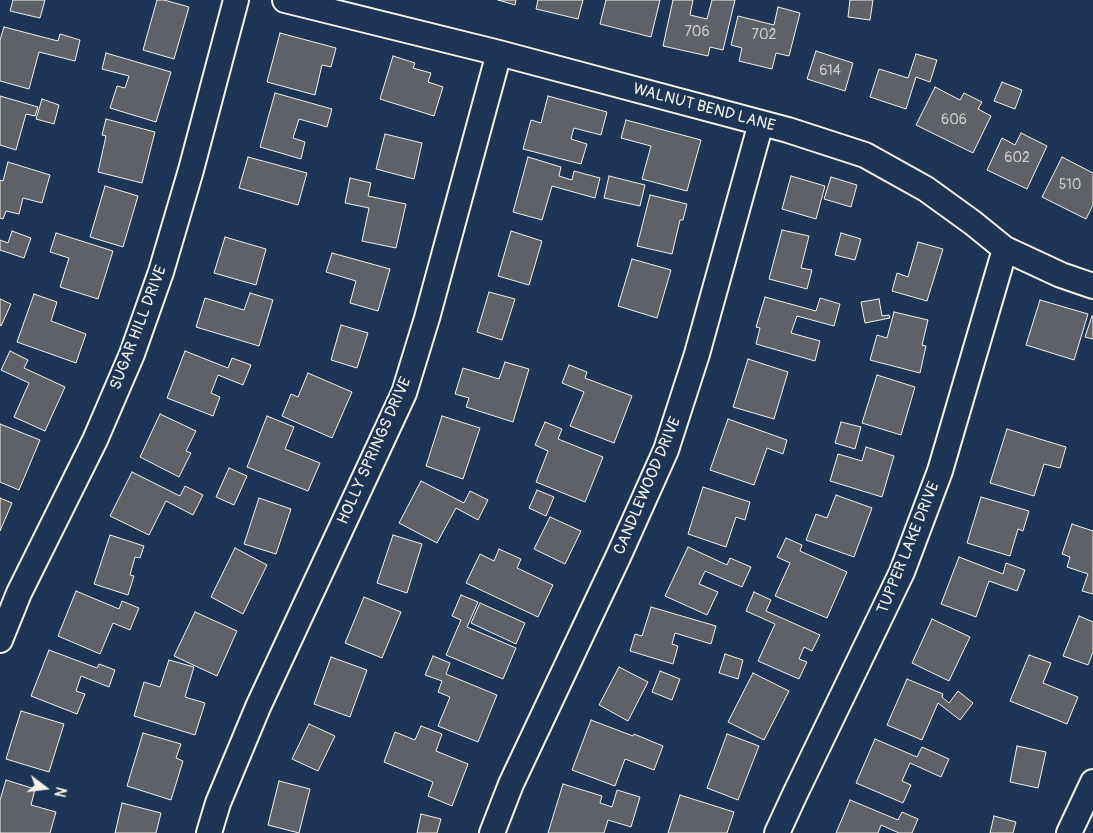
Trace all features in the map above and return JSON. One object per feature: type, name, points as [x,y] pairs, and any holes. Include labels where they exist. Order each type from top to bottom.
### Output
[{"type":"street","name":"SUGAR HILL DRIVE","points":[[0,640],[19,593],[95,440],[135,345],[161,272],[186,189],[236,0]]},
{"type":"street","name":"WALNUT BEND LANE","points":[[286,0],[498,53],[788,130],[865,155],[926,188],[1005,249],[1061,275],[1093,286]]},
{"type":"street","name":"HOLLY SPRINGS DRIVE","points":[[209,833],[218,803],[258,707],[404,393],[427,318],[498,53]]},
{"type":"street","name":"CANDLEWOOD DRIVE","points":[[492,833],[511,784],[619,555],[666,450],[698,354],[761,123]]},
{"type":"street","name":"TUPPER LAKE DRIVE","points":[[777,833],[902,572],[940,471],[1005,249]]},
{"type":"street","points":[[1069,833],[1093,782]]},
{"type":"building","points":[[13,0],[45,0],[40,18],[10,11]]},
{"type":"building","points":[[157,0],[189,7],[174,59],[143,50]]},
{"type":"building","points":[[498,0],[516,0],[515,5]]},
{"type":"building","points":[[538,0],[583,0],[578,19],[536,9]]},
{"type":"building","points":[[606,0],[660,0],[651,37],[600,24]]},
{"type":"building","points":[[673,0],[693,0],[690,15],[707,19],[712,0],[735,0],[723,50],[710,47],[708,56],[663,46]]},
{"type":"building","points":[[850,0],[873,0],[870,20],[848,17]]},
{"type":"building","points":[[778,7],[800,13],[789,56],[776,53],[772,69],[739,61],[742,48],[731,45],[738,16],[774,25]]},
{"type":"building","points":[[4,27],[58,41],[60,34],[80,40],[75,61],[39,52],[29,89],[0,81],[0,40]]},
{"type":"building","points":[[280,33],[336,48],[331,67],[322,65],[315,95],[267,82]]},
{"type":"building","points":[[816,51],[853,63],[845,91],[807,79]]},
{"type":"building","points":[[106,53],[171,72],[156,122],[110,108],[117,86],[125,88],[129,76],[102,69]]},
{"type":"building","points":[[916,54],[937,60],[930,82],[916,77],[906,109],[870,97],[879,69],[908,78]]},
{"type":"building","points":[[393,56],[415,63],[413,68],[431,73],[428,82],[443,87],[434,116],[380,99]]},
{"type":"building","points":[[1002,82],[1022,90],[1015,109],[994,101]]},
{"type":"building","points":[[935,87],[960,100],[964,93],[982,102],[978,109],[991,116],[973,153],[916,125]]},
{"type":"building","points":[[275,93],[332,109],[327,127],[299,119],[293,138],[305,142],[301,159],[260,147]]},
{"type":"building","points":[[0,96],[38,107],[35,116],[26,114],[16,150],[0,145]]},
{"type":"building","points":[[548,96],[607,112],[601,135],[574,128],[571,139],[587,144],[581,164],[523,149],[531,120],[541,123]]},
{"type":"building","points":[[42,99],[59,105],[54,124],[36,119]]},
{"type":"building","points":[[106,119],[155,132],[142,183],[98,172],[106,136],[102,135]]},
{"type":"building","points":[[626,120],[701,140],[687,191],[642,179],[651,146],[621,138]]},
{"type":"building","points":[[1021,133],[1047,146],[1027,189],[987,170],[1002,138],[1015,145]]},
{"type":"building","points":[[385,134],[422,143],[414,179],[376,169]]},
{"type":"building","points":[[248,157],[307,173],[298,205],[239,188]]},
{"type":"building","points":[[528,157],[561,167],[559,176],[572,180],[574,171],[600,178],[595,198],[552,186],[542,220],[513,212]]},
{"type":"building","points":[[1062,157],[1093,173],[1093,205],[1086,219],[1042,197]]},
{"type":"building","points":[[8,162],[50,175],[42,203],[23,198],[19,214],[6,211],[3,219],[0,218],[0,180],[3,181]]},
{"type":"building","points":[[609,176],[645,185],[640,206],[604,198]]},
{"type":"building","points":[[791,176],[825,186],[816,219],[782,209]]},
{"type":"building","points":[[831,177],[857,185],[851,207],[824,199]]},
{"type":"building","points":[[350,178],[371,183],[368,196],[406,204],[396,248],[362,241],[369,208],[345,203]]},
{"type":"building","points":[[105,186],[138,196],[123,247],[90,237]]},
{"type":"building","points":[[650,195],[687,204],[683,220],[680,220],[672,254],[637,246]]},
{"type":"building","points":[[782,230],[809,236],[801,268],[812,270],[807,289],[769,279]]},
{"type":"building","points":[[12,231],[31,238],[24,258],[0,250],[0,240],[8,243]]},
{"type":"building","points":[[511,231],[542,241],[529,285],[498,276]]},
{"type":"building","points":[[56,233],[113,251],[98,299],[60,287],[69,258],[50,252]]},
{"type":"building","points":[[841,233],[861,239],[855,260],[835,255]]},
{"type":"building","points":[[225,237],[266,249],[256,285],[214,273]]},
{"type":"building","points":[[918,242],[943,249],[927,301],[892,291],[897,273],[908,277]]},
{"type":"building","points":[[332,253],[390,269],[378,311],[350,303],[356,281],[326,272]]},
{"type":"building","points":[[632,259],[671,270],[657,318],[618,306]]},
{"type":"building","points":[[489,292],[515,299],[502,340],[477,332]]},
{"type":"building","points":[[250,293],[273,300],[259,346],[196,327],[205,298],[244,310]]},
{"type":"building","points":[[34,294],[57,302],[51,321],[86,334],[76,363],[17,342]]},
{"type":"building","points":[[765,297],[816,311],[820,298],[840,304],[834,326],[797,316],[791,333],[820,341],[815,361],[756,344],[760,328],[756,327]]},
{"type":"building","points":[[0,299],[11,304],[1,326],[0,325]]},
{"type":"building","points":[[879,299],[882,316],[889,315],[890,318],[865,323],[861,302]]},
{"type":"building","points":[[1040,300],[1088,314],[1074,360],[1026,345]]},
{"type":"building","points":[[894,312],[928,320],[922,345],[926,346],[920,373],[870,360],[877,335],[887,338]]},
{"type":"building","points":[[1093,316],[1093,339],[1085,337]]},
{"type":"building","points":[[341,325],[368,333],[357,368],[331,360]]},
{"type":"building","points":[[10,351],[28,360],[24,368],[65,387],[45,431],[14,417],[29,383],[1,370]]},
{"type":"building","points":[[185,351],[228,368],[232,358],[251,365],[243,385],[218,375],[211,393],[220,397],[213,416],[167,398]]},
{"type":"building","points":[[748,359],[788,372],[774,419],[733,407]]},
{"type":"building","points":[[505,362],[529,369],[513,422],[466,407],[469,398],[455,394],[463,368],[499,379]]},
{"type":"building","points":[[569,365],[587,372],[585,378],[632,396],[614,443],[570,426],[584,392],[562,383]]},
{"type":"building","points":[[308,373],[352,392],[332,438],[282,416],[291,394],[298,397]]},
{"type":"building","points":[[877,375],[915,387],[901,435],[862,423]]},
{"type":"building","points":[[160,414],[196,431],[186,451],[191,453],[179,477],[140,457]]},
{"type":"building","points":[[267,416],[294,427],[285,449],[320,463],[308,491],[247,467]]},
{"type":"building","points":[[442,416],[480,428],[463,479],[426,466]]},
{"type":"building","points":[[728,419],[787,440],[783,454],[767,448],[754,485],[710,470]]},
{"type":"building","points":[[545,422],[562,429],[558,439],[603,457],[585,502],[536,482],[548,451],[535,445]]},
{"type":"building","points":[[841,422],[861,427],[855,449],[835,443]]},
{"type":"building","points":[[0,424],[40,440],[19,490],[0,482]]},
{"type":"building","points":[[1007,429],[1066,447],[1060,468],[1044,464],[1034,496],[990,483]]},
{"type":"building","points":[[866,447],[894,456],[882,497],[830,481],[838,454],[862,461]]},
{"type":"building","points":[[229,468],[247,476],[234,505],[216,497]]},
{"type":"building","points":[[132,472],[180,496],[185,486],[203,495],[193,515],[166,501],[149,535],[110,516]]},
{"type":"building","points":[[421,481],[464,503],[470,491],[488,500],[478,520],[456,508],[437,543],[399,523]]},
{"type":"building","points":[[703,487],[750,502],[745,520],[736,517],[726,547],[688,534]]},
{"type":"building","points":[[537,490],[554,497],[546,516],[529,508]]},
{"type":"building","points":[[836,495],[872,508],[854,557],[806,540],[816,514],[827,518]]},
{"type":"building","points":[[981,497],[1029,511],[1023,531],[1018,529],[1010,556],[967,543]]},
{"type":"building","points":[[0,498],[12,503],[0,531]]},
{"type":"building","points":[[259,498],[291,509],[276,554],[244,544]]},
{"type":"building","points":[[550,517],[581,531],[565,564],[534,549]]},
{"type":"building","points":[[1072,524],[1093,531],[1093,594],[1082,591],[1088,574],[1067,567],[1070,557],[1062,554]]},
{"type":"building","points":[[110,535],[144,546],[140,558],[135,557],[130,575],[134,576],[128,595],[94,584]]},
{"type":"building","points":[[393,535],[422,544],[407,593],[377,583]]},
{"type":"building","points":[[786,538],[802,545],[800,551],[847,572],[827,618],[775,596],[790,563],[777,557]]},
{"type":"building","points":[[688,547],[727,565],[730,558],[751,567],[742,587],[705,571],[699,584],[718,592],[707,615],[665,596]]},
{"type":"building","points":[[235,548],[267,565],[243,614],[211,597]]},
{"type":"building","points":[[499,549],[521,559],[517,568],[553,585],[538,617],[466,583],[480,554],[494,561]]},
{"type":"building","points":[[959,557],[1003,574],[1006,563],[1025,570],[1017,591],[989,581],[976,617],[941,604]]},
{"type":"building","points":[[76,591],[119,609],[122,601],[139,608],[130,630],[113,623],[100,654],[58,636]]},
{"type":"building","points":[[754,592],[771,600],[766,611],[820,635],[812,651],[804,647],[799,659],[807,662],[799,679],[758,661],[775,624],[746,611]]},
{"type":"building","points":[[461,595],[478,602],[467,627],[516,648],[503,679],[446,655],[461,620],[452,616]]},
{"type":"building","points":[[364,597],[401,612],[382,658],[345,643]]},
{"type":"building","points":[[480,603],[525,623],[516,644],[471,623]]},
{"type":"building","points":[[651,607],[716,626],[711,644],[675,633],[672,644],[678,646],[673,664],[630,651],[635,634],[642,636]]},
{"type":"building","points":[[195,612],[237,631],[217,676],[174,656]]},
{"type":"building","points":[[1079,616],[1093,622],[1093,652],[1088,665],[1063,656]]},
{"type":"building","points":[[932,619],[970,637],[949,681],[912,663]]},
{"type":"building","points":[[49,650],[97,668],[99,664],[115,670],[109,687],[81,676],[76,691],[85,694],[77,714],[31,696]]},
{"type":"building","points":[[725,654],[743,660],[738,679],[719,673]]},
{"type":"building","points":[[1029,655],[1051,663],[1043,683],[1078,697],[1067,724],[1010,701]]},
{"type":"building","points":[[433,656],[450,663],[446,674],[497,695],[478,742],[438,726],[450,697],[438,692],[442,681],[425,675]]},
{"type":"building","points":[[331,657],[367,670],[350,717],[314,704]]},
{"type":"building","points":[[169,660],[194,667],[185,697],[205,703],[195,735],[134,716],[144,682],[160,687]]},
{"type":"building","points":[[619,667],[648,682],[628,721],[599,705]]},
{"type":"building","points":[[660,671],[680,679],[672,700],[652,692]]},
{"type":"building","points":[[753,673],[789,691],[764,740],[728,722]]},
{"type":"building","points":[[907,679],[943,694],[942,697],[949,703],[958,691],[973,703],[960,720],[938,703],[922,740],[887,725]]},
{"type":"building","points":[[21,711],[64,724],[49,772],[6,759]]},
{"type":"building","points":[[591,720],[663,746],[654,770],[625,759],[615,786],[572,770]]},
{"type":"building","points":[[309,724],[335,736],[318,771],[292,759]]},
{"type":"building","points":[[421,726],[442,734],[436,751],[468,764],[452,806],[428,796],[433,782],[384,762],[395,732],[415,740]]},
{"type":"building","points":[[143,733],[181,744],[176,758],[183,761],[171,800],[127,786]]},
{"type":"building","points":[[727,734],[759,746],[738,800],[707,788]]},
{"type":"building","points":[[875,739],[917,757],[922,747],[949,759],[941,777],[910,763],[902,781],[911,785],[903,803],[856,783]]},
{"type":"building","points":[[1017,746],[1046,752],[1038,788],[1010,782]]},
{"type":"building","points":[[6,780],[35,789],[31,805],[56,812],[50,833],[0,833],[0,800]]},
{"type":"building","points":[[279,781],[310,789],[299,833],[268,825]]},
{"type":"building","points":[[563,784],[602,796],[600,803],[612,807],[617,790],[640,797],[631,827],[608,820],[604,833],[548,833]]},
{"type":"building","points":[[680,795],[734,812],[727,833],[668,833]]},
{"type":"building","points":[[850,800],[898,820],[902,812],[918,819],[912,833],[899,833],[881,825],[878,833],[836,833]]},
{"type":"building","points":[[122,803],[161,813],[156,833],[115,833]]},
{"type":"building","points":[[421,814],[441,819],[437,833],[417,833]]},
{"type":"building","points":[[994,816],[1016,822],[1013,833],[990,833]]}]
